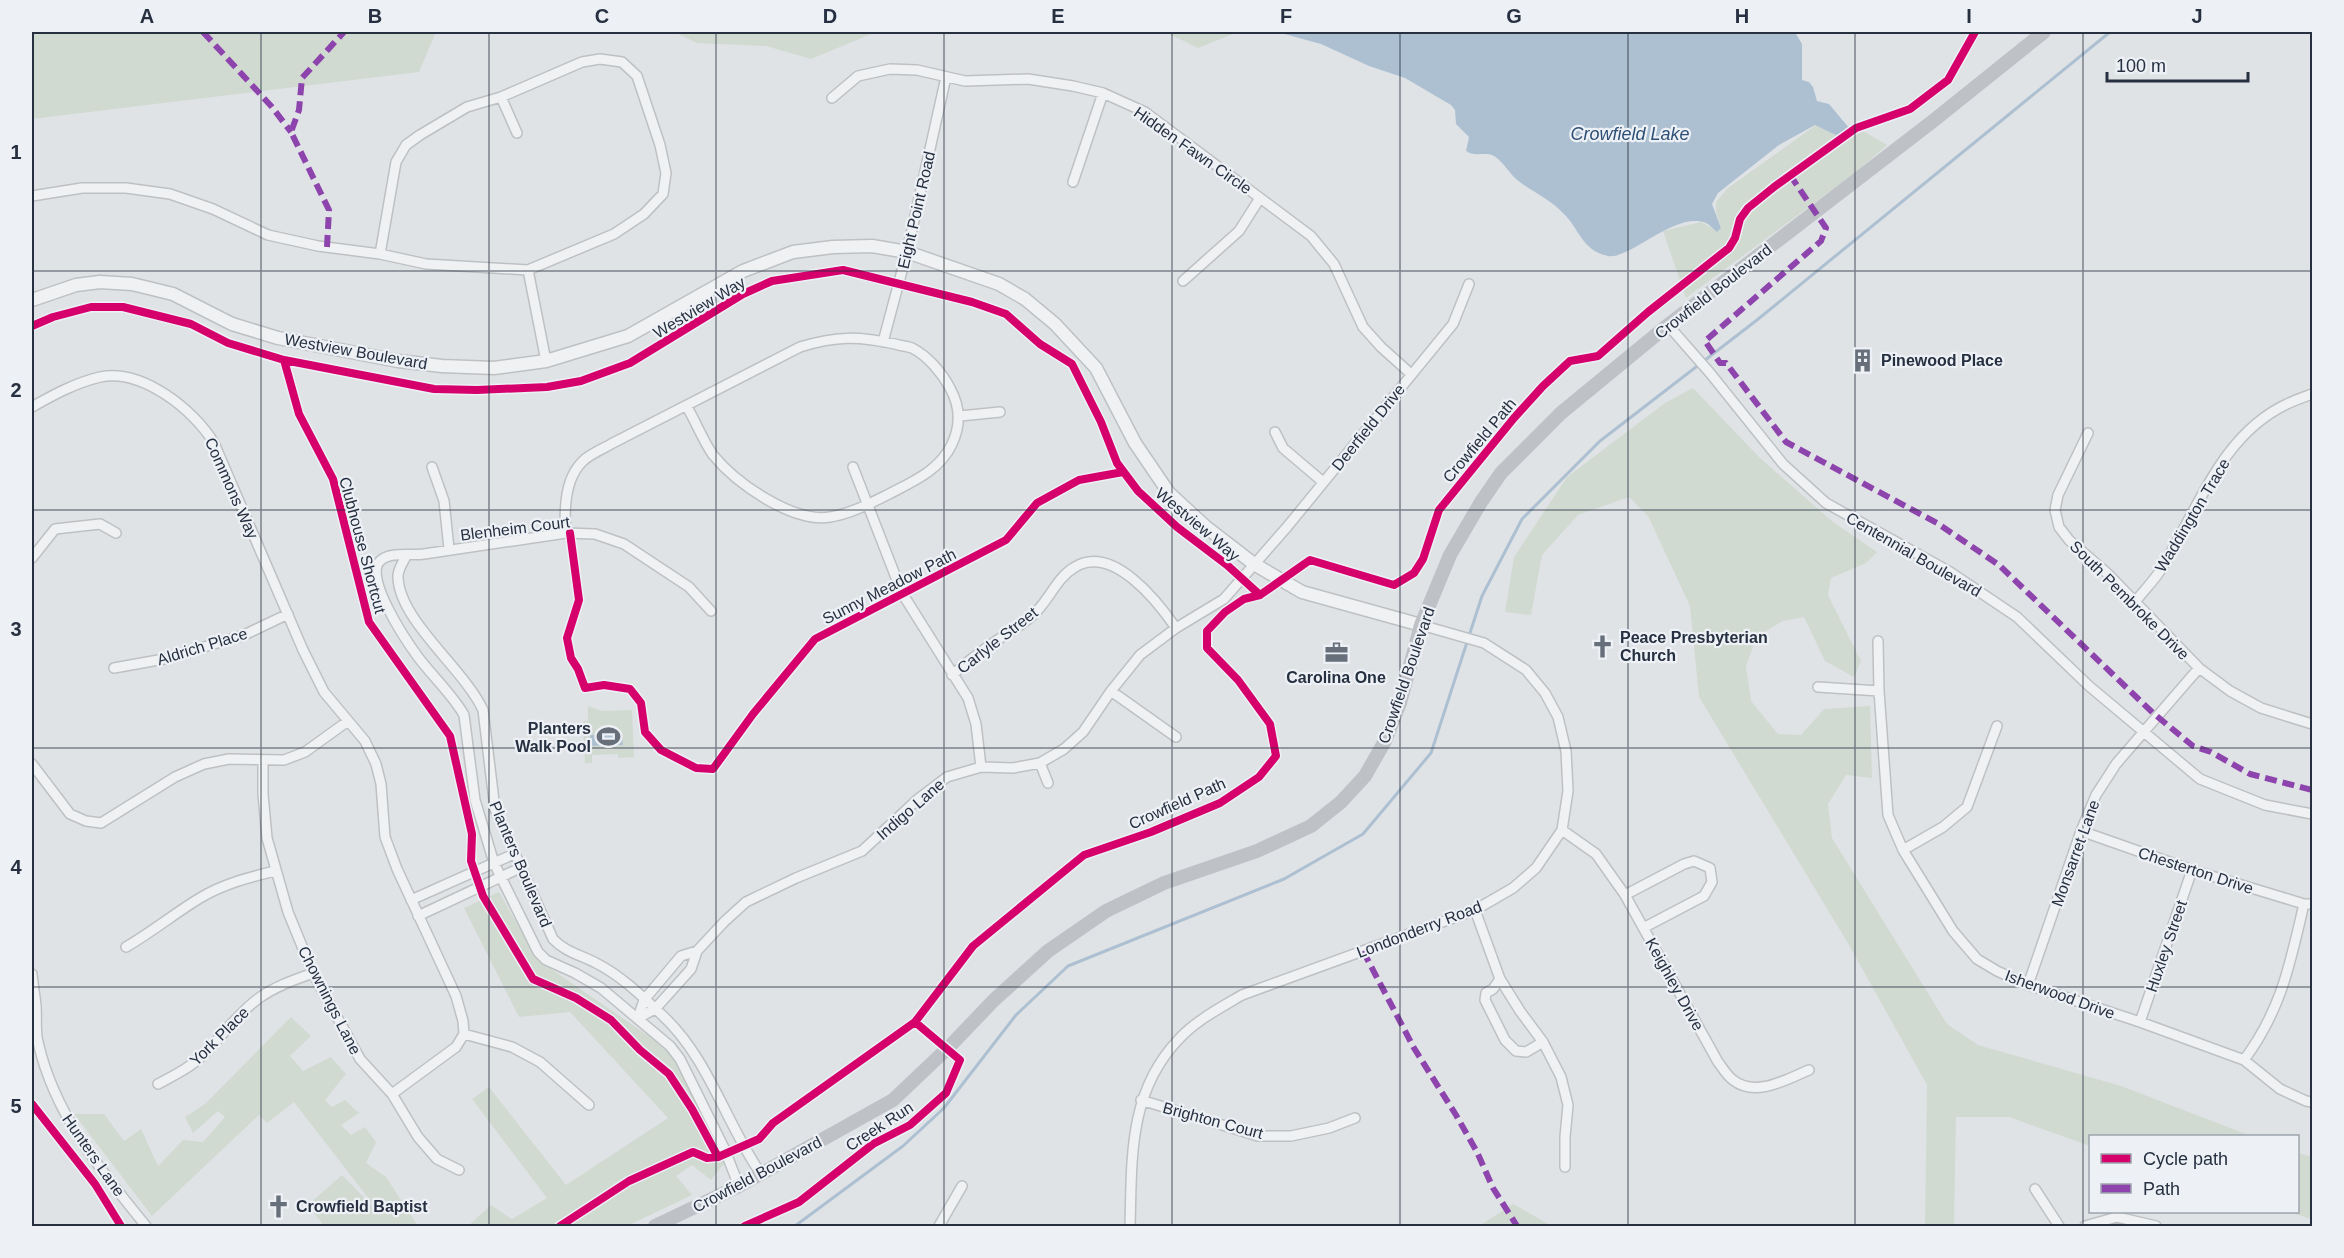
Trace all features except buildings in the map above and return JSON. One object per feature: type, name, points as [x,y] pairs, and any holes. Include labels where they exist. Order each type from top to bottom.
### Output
[{"type":"main road","name":"Crowfield Boulevard","points":[[655,1227],[739,1186],[893,1100],[994,1000],[1041,958],[1106,911],[1164,883],[1268,846],[1311,826],[1341,802],[1365,776],[1385,741],[1400,703],[1421,625],[1450,555],[1480,502],[1501,473],[1561,413],[1668,325],[1933,121],[2044,32]]},
{"type":"street","points":[[32,196],[82,188],[126,188],[170,194],[213,209],[268,235],[318,246],[380,254],[426,264],[528,270],[614,234],[644,214],[663,194],[666,173],[660,145],[637,76],[622,62],[600,59],[582,62],[501,97],[467,107],[420,135],[406,146],[396,162],[380,254]]},
{"type":"street","name":"Hidden Fawn Circle","points":[[832,98],[858,76],[890,69],[917,70],[965,81],[1028,79],[1103,93],[1144,112],[1311,236],[1334,264],[1364,327],[1381,347],[1412,374]]},
{"type":"street","name":"Eight Point Road","points":[[883,342],[907,252],[945,77]]},
{"type":"street","points":[[1073,182],[1103,93]]},
{"type":"street","points":[[501,97],[517,134]]},
{"type":"street","points":[[1183,281],[1239,231],[1260,198]]},
{"type":"street","name":"Westview Boulevard","points":[[32,300],[76,285],[100,282],[132,284],[173,294],[232,324],[278,338],[398,361],[494,368],[546,361],[628,336],[743,271],[794,252],[833,247],[872,246],[907,252],[999,284],[1025,299],[1055,324],[1096,369],[1135,443],[1169,493],[1206,527],[1254,564],[1302,592],[1421,625]]},
{"type":"street","points":[[528,270],[546,361]]},
{"type":"street","name":"Deerfield Drive","points":[[1254,564],[1287,528],[1453,324],[1469,284]]},
{"type":"street","name":"Centennial Boulevard","points":[[1668,325],[1783,464],[1826,503],[1950,572],[2017,617],[2088,686],[2199,779],[2265,805],[2313,814]]},
{"type":"street","points":[[566,533],[564,509],[570,481],[582,461],[611,444],[800,347],[845,337],[912,348],[928,360],[943,376],[955,397],[960,416],[953,442],[944,460],[920,478],[867,505],[830,517],[802,516],[741,483],[713,454],[687,406]]},
{"type":"street","name":"Commons Way","points":[[32,407],[60,392],[101,377],[126,378],[146,384],[186,408],[204,426],[214,443],[324,692],[364,741],[376,764],[381,783],[385,837],[418,916],[456,996],[464,1034]]},
{"type":"street","name":"Waddington Trace","points":[[2134,602],[2162,568],[2219,467],[2240,438],[2262,419],[2286,404],[2313,394]]},
{"type":"street","points":[[960,416],[999,412]]},
{"type":"street","points":[[1275,432],[1283,448],[1323,482]]},
{"type":"street","name":"South Pembroke Drive","points":[[2088,433],[2058,495],[2055,510],[2059,527],[2069,540],[2108,574],[2199,668],[2230,691],[2261,708],[2313,724]]},
{"type":"street","points":[[432,467],[444,501],[449,549]]},
{"type":"street","points":[[853,467],[902,593],[968,698],[974,715],[981,767]]},
{"type":"street","points":[[32,558],[55,529],[100,524],[116,533]]},
{"type":"street","name":"Blenheim Court","points":[[406,556],[566,533],[595,534],[624,544],[689,587],[711,611]]},
{"type":"street","name":"Planters Boulevard","points":[[739,1186],[724,1148],[680,1059],[670,1046],[601,988],[546,960],[529,935],[494,863],[475,800],[464,715],[399,629],[379,587],[376,576],[379,561],[395,554],[406,556],[398,572],[398,578],[411,613],[478,699],[483,710],[495,809],[546,927],[558,945],[612,973],[656,1009],[681,1035],[703,1066],[749,1158],[760,1174]]},
{"type":"street","name":"Carlyle Street","points":[[952,675],[975,655],[1034,614],[1063,578],[1077,566],[1097,562],[1116,568],[1133,578],[1161,606],[1176,628]]},
{"type":"street","name":"Indigo Lane","points":[[638,1018],[656,1009],[691,969],[697,951],[746,902],[796,878],[862,851],[918,799],[947,777],[981,767],[1013,768],[1040,763],[1064,749],[1083,732],[1111,691],[1140,656],[1176,628],[1224,599],[1254,564]]},
{"type":"street","name":"Aldrich Place","points":[[114,668],[164,659],[244,635],[288,614]]},
{"type":"street","name":"Londonderry Road","points":[[1130,1227],[1135,1123],[1141,1100],[1161,1059],[1179,1038],[1242,995],[1475,910],[1513,888],[1536,868],[1562,830],[1568,790],[1566,751],[1558,717],[1545,693],[1526,670],[1484,643],[1421,625]]},
{"type":"street","name":"Isherwood Drive","points":[[1878,641],[1879,691],[1888,815],[1903,850],[1953,931],[1977,959],[2028,985],[2244,1060],[2280,1089],[2313,1102]]},
{"type":"street","name":"Monsarret Lane","points":[[2028,985],[2081,831],[2096,795],[2116,764],[2199,668]]},
{"type":"street","points":[[1818,687],[1879,691]]},
{"type":"street","points":[[1111,691],[1176,737]]},
{"type":"street","points":[[32,764],[70,814],[86,821],[101,823],[175,777],[204,764],[229,759],[284,760],[305,752],[348,721]]},
{"type":"street","points":[[1903,850],[1943,827],[1966,807],[1996,726]]},
{"type":"street","points":[[467,731],[485,728]]},
{"type":"street","name":"Chownings Lane","points":[[263,760],[267,838],[288,912],[313,973],[360,1059],[392,1094],[417,1137],[437,1160],[459,1170]]},
{"type":"street","points":[[1040,763],[1048,783]]},
{"type":"street","points":[[471,772],[490,768]]},
{"type":"street","name":"Keighley Drive","points":[[1562,830],[1596,854],[1625,895],[1645,927],[1718,1062],[1733,1080],[1751,1088],[1774,1085],[1809,1070]]},
{"type":"street","name":"Chesterton Drive","points":[[2081,831],[2192,870],[2308,904]]},
{"type":"street","points":[[411,900],[514,854]]},
{"type":"street","points":[[1625,895],[1684,864],[1694,861],[1710,868],[1712,882],[1704,897],[1645,927]]},
{"type":"street","points":[[418,916],[520,868]]},
{"type":"street","name":"Huxley Street","points":[[2140,1022],[2192,870]]},
{"type":"street","points":[[126,947],[165,924],[202,897],[243,879],[275,871]]},
{"type":"street","points":[[2244,1060],[2261,1037],[2275,1010],[2308,904]]},
{"type":"street","points":[[1475,910],[1500,979],[1543,1042],[1561,1077],[1568,1106],[1565,1167]]},
{"type":"street","name":"Indigo Lane","points":[[638,1018],[644,1000],[681,956],[697,951]]},
{"type":"street","name":"York Place","points":[[158,1084],[183,1071],[204,1054],[231,1022],[258,999],[279,986],[313,973]]},
{"type":"street","name":"Hunters Lane","points":[[32,974],[37,1040],[48,1081],[69,1124],[107,1179],[146,1227]]},
{"type":"street","points":[[1500,979],[1493,989],[1486,993],[1485,1000],[1505,1040],[1516,1051],[1526,1052],[1543,1042]]},
{"type":"street","points":[[392,1094],[456,1047],[464,1034],[512,1047],[540,1062],[589,1105]]},
{"type":"street","name":"Brighton Court","points":[[1141,1100],[1258,1136],[1291,1136],[1329,1128],[1355,1118]]},
{"type":"street","points":[[939,1227],[962,1186]]},
{"type":"street","points":[[2035,1189],[2059,1227]]},
{"type":"street","points":[[2085,1227],[2117,1217],[2156,1227]]},
{"type":"shaded area","points":[[32,32],[436,32],[419,72],[32,119]]},
{"type":"shaded area","points":[[674,32],[876,32],[811,59],[766,46],[697,43]]},
{"type":"shaded area","points":[[1165,32],[1238,32],[1198,48]]},
{"type":"shaded area","points":[[1851,124],[1887,145],[1857,171],[1686,298],[1663,231],[1701,222],[1717,231],[1721,228],[1716,212],[1716,202],[1728,188],[1816,125],[1826,126],[1840,136]]},
{"type":"shaded area","points":[[1693,388],[1759,457],[1833,522],[1877,552],[1866,563],[1831,578],[1828,595],[1861,661],[1854,677],[1825,661],[1804,617],[1783,621],[1757,636],[1746,666],[1751,701],[1778,734],[1801,735],[1824,709],[1870,706],[1872,778],[1846,775],[1828,804],[1832,838],[1947,1024],[1978,1045],[2121,1086],[2248,1135],[2089,1135],[2089,1146],[2009,1117],[1956,1117],[1954,1226],[1925,1226],[1927,1085],[1849,945],[1699,697],[1690,606],[1648,516],[1629,497],[1578,515],[1542,555],[1531,615],[1505,612],[1514,557],[1567,477],[1665,403]]},
{"type":"shaded area","name":"Planters Walk Pool","points":[[588,706],[602,711],[632,710],[634,757],[618,758],[618,754],[592,755],[592,763],[585,763],[583,721],[588,721]]},
{"type":"shaded area","points":[[499,892],[538,960],[672,1052],[727,1160],[711,1180],[692,1165],[676,1176],[692,1195],[627,1226],[468,1226],[491,1205],[512,1219],[547,1198],[472,1099],[489,1087],[566,1185],[668,1118],[570,1012],[519,1017],[464,908]]},
{"type":"shaded area","points":[[291,1017],[311,1036],[290,1056],[303,1071],[331,1057],[346,1074],[325,1100],[332,1107],[345,1100],[359,1113],[341,1125],[351,1135],[365,1127],[376,1142],[366,1163],[386,1177],[418,1226],[324,1226],[308,1205],[342,1175],[383,1217],[294,1102],[267,1123],[259,1115],[152,1216],[74,1114],[104,1114],[124,1141],[141,1129],[158,1166],[183,1140],[203,1142],[225,1117],[218,1111],[193,1133],[185,1117],[205,1104]]},
{"type":"shaded area","points":[[2299,1153],[2312,1157],[2312,1219],[2291,1213],[2299,1213]]},
{"type":"shaded area","points":[[1513,1204],[1552,1226],[1479,1226]]},
{"type":"water","name":"Crowfield Lake","points":[[1277,32],[1795,32],[1802,44],[1802,80],[1809,82],[1813,87],[1817,101],[1829,104],[1850,129],[1840,137],[1815,125],[1779,145],[1718,193],[1712,204],[1721,228],[1717,232],[1706,223],[1694,221],[1667,229],[1628,251],[1608,256],[1592,249],[1557,208],[1515,178],[1495,157],[1466,151],[1469,137],[1456,124],[1455,110],[1451,105],[1405,78],[1369,66],[1321,44]]},
{"type":"water","points":[[622,734],[623,745],[590,746],[590,735]]},
{"type":"waterway","points":[[795,1226],[903,1146],[944,1108],[1016,1015],[1068,966],[1284,879],[1363,834],[1431,753],[1482,596],[1522,519],[1600,441],[1757,320],[2110,32]]},
{"type":"marked path","points":[[203,32],[272,107],[291,132]]},
{"type":"marked path","points":[[327,247],[329,210],[291,132],[299,110],[302,78],[344,32]]},
{"type":"marked path","points":[[1790,175],[1826,228],[1821,241],[1705,341],[1720,363],[1726,363],[1786,442],[1937,523],[1999,565],[2153,713],[2193,746],[2211,752],[2250,774],[2312,790]]},
{"type":"marked path","points":[[1363,951],[1414,1048],[1456,1115],[1477,1152],[1493,1188],[1517,1226]]},
{"type":"cycle path","name":"Crowfield Path","points":[[560,1226],[629,1181],[693,1152],[707,1158],[718,1157],[759,1139],[773,1123],[915,1022],[973,946],[1084,855],[1151,832],[1220,803],[1259,777],[1276,756],[1270,724],[1238,680],[1207,648],[1207,631],[1225,612],[1244,599],[1260,595],[1310,560],[1394,585],[1414,573],[1423,559],[1439,510],[1543,386],[1570,361],[1598,356],[1648,312],[1729,248],[1735,238],[1740,219],[1748,208],[1774,187],[1856,128],[1910,109],[1948,80],[1975,32]]},
{"type":"cycle path","name":"Westview Way","points":[[32,326],[53,317],[91,307],[123,307],[191,324],[228,343],[284,360],[434,389],[547,387],[581,381],[630,363],[743,294],[772,281],[843,270],[972,302],[1006,314],[1040,344],[1072,364],[1101,422],[1117,463],[1138,491],[1177,527],[1227,565],[1260,595]]},
{"type":"cycle path","name":"Clubhouse Shortcut","points":[[284,360],[299,414],[333,479],[369,622],[450,736],[472,834],[471,861],[483,896],[533,979],[576,998],[611,1020],[640,1050],[669,1074],[692,1109],[718,1157]]},
{"type":"cycle path","name":"Sunny Meadow Path","points":[[570,533],[579,600],[567,638],[571,658],[585,688],[604,685],[630,689],[641,703],[645,732],[661,750],[696,768],[713,769],[753,714],[815,639],[1006,540],[1037,503],[1079,480],[1123,472]]},
{"type":"cycle path","name":"Creek Run","points":[[745,1226],[799,1202],[873,1144],[910,1125],[946,1093],[960,1060],[915,1022]]},
{"type":"cycle path","points":[[32,1104],[95,1184],[121,1226]]},
{"type":"place","name":"Pinewood Place","points":[[1863,360]]},
{"type":"place","name":"Peace Presbyterian Church","points":[[1602,646]]},
{"type":"place","name":"Carolina One","points":[[1336,652]]},
{"type":"place","name":"Planters Walk Pool","points":[[609,737]]},
{"type":"place","name":"Crowfield Baptist","points":[[278,1206]]}]
